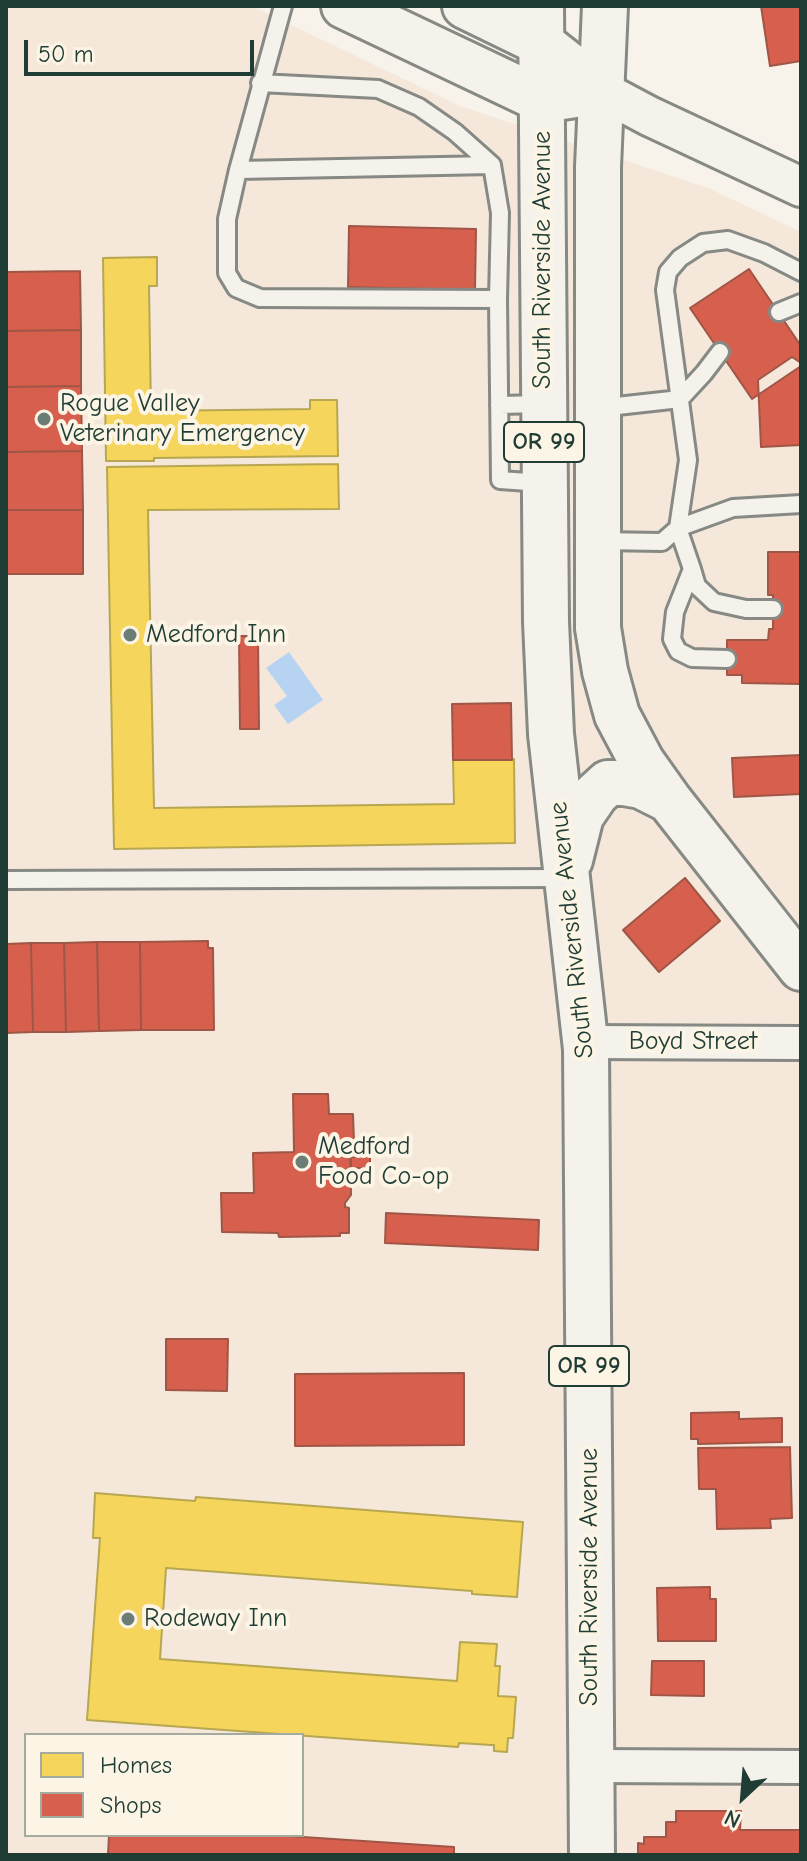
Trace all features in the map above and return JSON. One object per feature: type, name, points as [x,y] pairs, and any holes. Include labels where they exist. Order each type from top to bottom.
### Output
[{"type":"main road","points":[[344,6],[542,100],[602,91]]},
{"type":"main road","points":[[465,6],[541,24],[602,91]]},
{"type":"main road","name":"OR 99","points":[[605,6],[598,167],[598,628],[605,671],[617,715],[642,762],[801,968]]},
{"type":"main road","name":"South Riverside Avenue","points":[[541,24],[546,622],[551,734],[586,1042],[592,1855]]},
{"type":"main road","points":[[566,877],[581,816],[608,783],[641,786],[669,800]]},
{"type":"street","points":[[602,91],[801,187]]},
{"type":"street","name":"Boyd Street","points":[[586,1042],[801,1043]]},
{"type":"street","points":[[592,1766],[801,1767]]},
{"type":"lane","points":[[283,6],[260,83],[227,219],[227,273],[236,288],[260,298],[498,299]]},
{"type":"lane","points":[[260,83],[378,89],[419,107],[455,132],[492,165],[500,213],[500,480],[545,483]]},
{"type":"lane","points":[[238,170],[492,165]]},
{"type":"lane","points":[[773,609],[746,609],[714,602],[697,586],[678,528],[688,460],[665,290],[668,272],[680,258],[703,243],[728,240],[764,253],[801,272]]},
{"type":"lane","points":[[779,312],[801,303]]},
{"type":"lane","points":[[598,408],[680,399],[720,352]]},
{"type":"lane","points":[[499,405],[543,404]]},
{"type":"lane","points":[[598,541],[662,542],[678,528],[733,508],[801,504]]},
{"type":"lane","points":[[692,569],[675,612],[672,639],[678,651],[692,658],[727,659]]},
{"type":"lane","points":[[6,880],[566,877]]},
{"type":"shaded area","points":[[6,6],[252,6],[460,106],[708,188],[801,232],[801,1855],[6,1855]]},
{"type":"water","points":[[289,652],[323,700],[288,724],[274,705],[287,696],[266,668]]},
{"type":"building: Homes","points":[[157,257],[157,286],[149,286],[151,411],[310,409],[310,400],[337,400],[338,456],[106,461],[103,258]]},
{"type":"building: Homes","name":"Medford Inn","points":[[338,464],[339,509],[148,510],[154,808],[454,804],[453,760],[514,759],[515,843],[114,849],[107,467]]},
{"type":"building: Homes","name":"Rodeway Inn","points":[[95,1493],[195,1501],[196,1497],[523,1522],[517,1597],[166,1568],[160,1659],[457,1681],[460,1642],[497,1644],[495,1666],[500,1666],[498,1696],[516,1697],[513,1738],[508,1738],[507,1752],[494,1751],[494,1745],[459,1743],[458,1747],[304,1736],[304,1733],[87,1720],[100,1538],[93,1538]]},
{"type":"building: Shops","points":[[761,6],[801,6],[801,61],[770,66]]},
{"type":"building: Shops","points":[[349,226],[476,229],[475,290],[348,287]]},
{"type":"building: Shops","points":[[749,269],[801,346],[801,366],[752,399],[690,308]]},
{"type":"building: Shops","points":[[80,271],[81,330],[6,331],[6,272]]},
{"type":"building: Shops","points":[[81,330],[81,386],[6,387],[6,331]]},
{"type":"building: Shops","points":[[792,357],[801,363],[801,445],[761,447],[758,380]]},
{"type":"building: Shops","name":"Rogue Valley Veterinary Emergency","points":[[81,386],[82,451],[6,452],[6,387]]},
{"type":"building: Shops","points":[[82,451],[83,510],[6,510],[6,452]]},
{"type":"building: Shops","points":[[6,510],[83,510],[83,574],[6,574]]},
{"type":"building: Shops","points":[[768,552],[801,552],[801,684],[742,683],[742,675],[727,675],[727,640],[768,640],[769,629],[773,629],[773,595],[768,595]]},
{"type":"building: Shops","points":[[239,636],[258,636],[259,729],[240,729]]},
{"type":"building: Shops","points":[[511,703],[512,760],[453,760],[452,704]]},
{"type":"building: Shops","points":[[801,755],[801,794],[734,797],[732,758]]},
{"type":"building: Shops","points":[[685,878],[720,921],[659,972],[623,930]]},
{"type":"building: Shops","points":[[208,941],[208,948],[213,948],[214,1030],[141,1030],[140,942]]},
{"type":"building: Shops","points":[[97,942],[140,942],[141,1030],[99,1031]]},
{"type":"building: Shops","points":[[97,942],[99,1031],[66,1032],[64,943]]},
{"type":"building: Shops","points":[[31,943],[64,943],[66,1032],[33,1032]]},
{"type":"building: Shops","points":[[31,943],[33,1032],[6,1033],[6,944]]},
{"type":"building: Shops","name":"Medford Food Co-op","points":[[293,1094],[328,1094],[329,1114],[353,1114],[351,1195],[345,1203],[345,1207],[349,1208],[349,1233],[340,1233],[340,1236],[279,1237],[278,1233],[222,1232],[221,1193],[254,1193],[253,1153],[294,1152]]},
{"type":"building: Shops","points":[[351,1157],[370,1157],[370,1168],[351,1168]]},
{"type":"building: Shops","points":[[386,1213],[539,1220],[538,1250],[385,1243]]},
{"type":"building: Shops","points":[[166,1339],[228,1339],[227,1391],[166,1390]]},
{"type":"building: Shops","points":[[464,1373],[464,1445],[295,1446],[295,1374]]},
{"type":"building: Shops","points":[[739,1412],[739,1419],[782,1418],[782,1442],[698,1444],[698,1439],[691,1439],[691,1413]]},
{"type":"building: Shops","points":[[790,1447],[792,1518],[770,1519],[771,1528],[717,1529],[716,1489],[699,1489],[698,1448]]},
{"type":"building: Shops","points":[[710,1587],[710,1599],[716,1599],[716,1641],[658,1641],[657,1588]]},
{"type":"building: Shops","points":[[652,1661],[704,1661],[704,1696],[651,1695]]},
{"type":"building: Shops","points":[[676,1811],[741,1811],[740,1830],[801,1830],[801,1855],[638,1855],[638,1843],[644,1844],[644,1837],[666,1837],[666,1822],[676,1822]]},
{"type":"building: Shops","points":[[109,1837],[303,1837],[454,1847],[454,1855],[108,1855]]},
{"type":"place","name":"Rogue Valley Veterinary Emergency","points":[[44,419]]},
{"type":"place","name":"Medford Inn","points":[[130,635]]},
{"type":"place","name":"Medford Food Co-op","points":[[302,1162]]},
{"type":"place","name":"Rodeway Inn","points":[[128,1619]]}]
